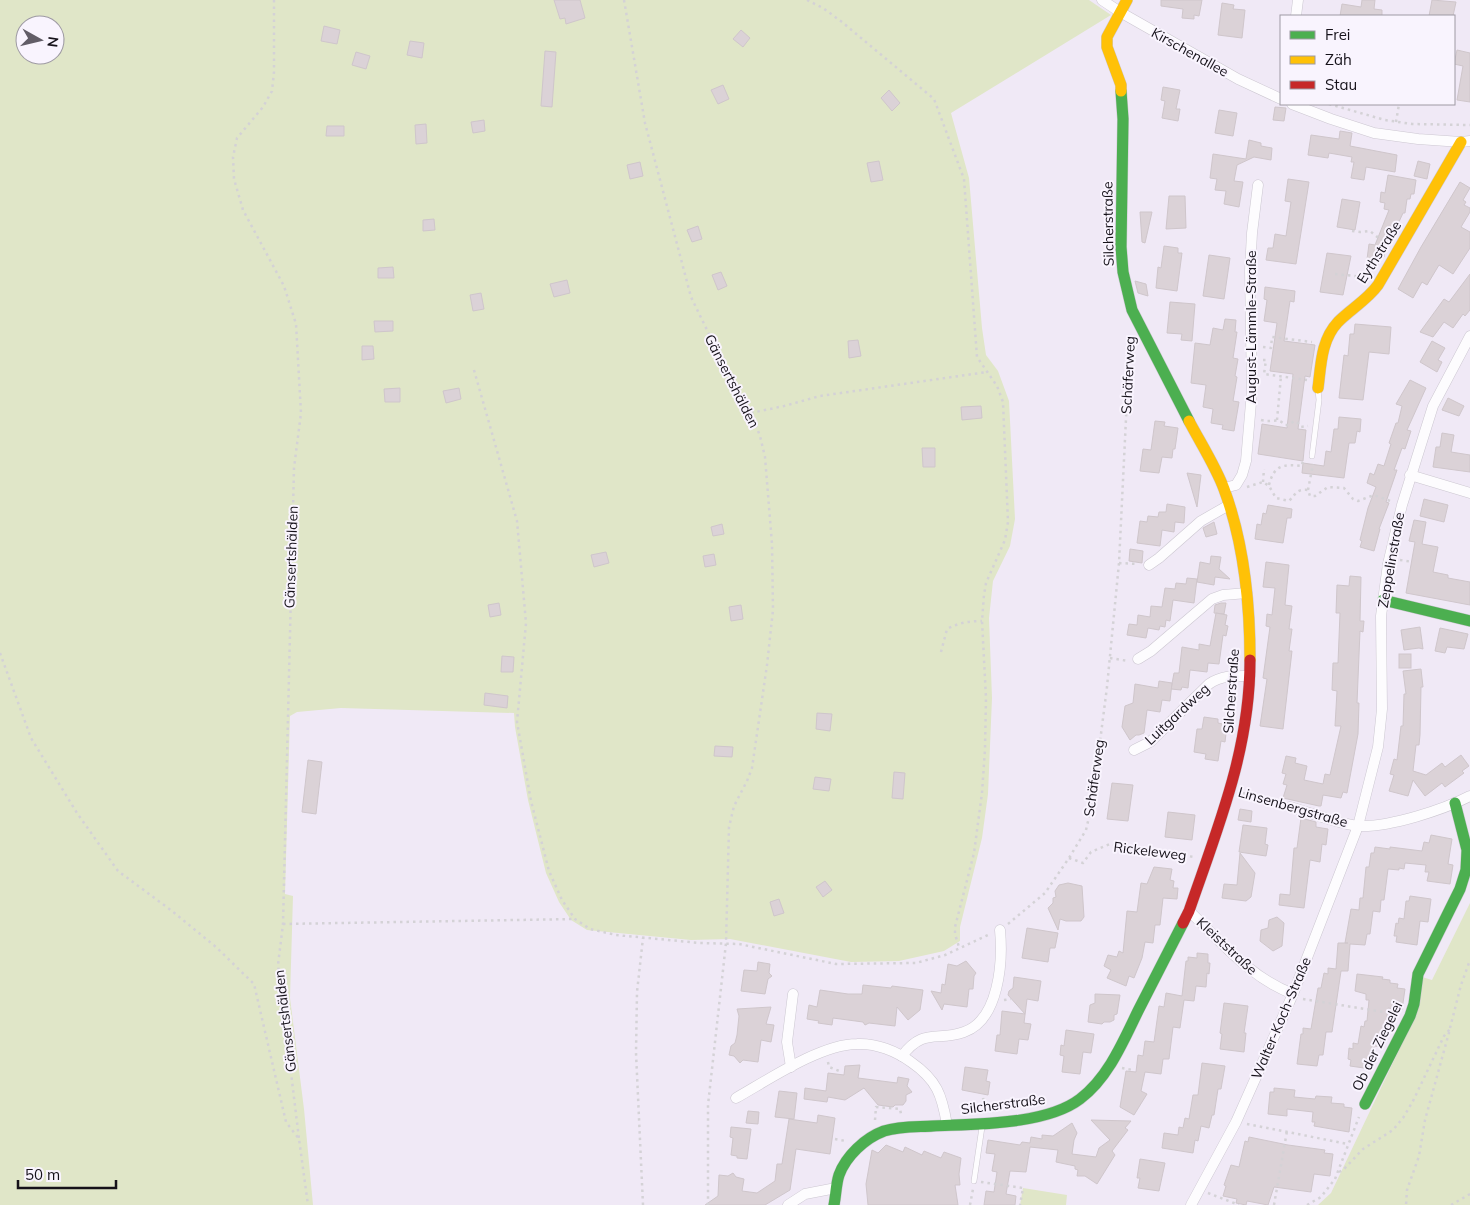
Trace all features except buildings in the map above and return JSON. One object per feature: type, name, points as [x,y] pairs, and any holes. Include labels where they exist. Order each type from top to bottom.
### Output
[{"type":"street","name":"Kirschenallee","points":[[1102,0],[1238,79],[1280,99]]},
{"type":"street","name":"Silcherstraße","points":[[834,1205],[839,1175],[847,1160],[863,1142],[882,1132],[903,1127],[982,1124],[1044,1116],[1079,1100],[1093,1088],[1116,1055],[1190,911],[1231,789],[1243,741],[1250,676],[1250,630],[1240,542],[1224,488],[1132,310],[1123,272],[1121,247],[1123,119],[1121,85],[1107,47],[1107,37],[1128,0]]},
{"type":"street","points":[[1296,15],[1298,0]]},
{"type":"street","points":[[1295,105],[1374,133],[1418,139],[1466,141]]},
{"type":"street","name":"Eythstraße","points":[[1318,384],[1323,354],[1330,331],[1371,295],[1466,141]]},
{"type":"street","name":"August-Lämmle-Straße","points":[[1236,485],[1242,475],[1246,461],[1252,391],[1250,272],[1252,233],[1258,185]]},
{"type":"street","name":"Zeppelinstraße","points":[[1358,826],[1378,747],[1382,709],[1381,616],[1388,564],[1410,475],[1433,406],[1470,336]]},
{"type":"street","points":[[1410,475],[1470,493]]},
{"type":"street","points":[[1224,488],[1236,485]]},
{"type":"street","points":[[1149,565],[1160,558],[1201,521],[1229,505]]},
{"type":"street","points":[[1138,659],[1151,651],[1212,599],[1223,595],[1247,593]]},
{"type":"street","points":[[1383,600],[1470,620]]},
{"type":"street","name":"Luitgardweg","points":[[1134,750],[1150,742],[1209,684],[1218,678],[1250,676]]},
{"type":"street","name":"Linsenbergstraße","points":[[1290,806],[1358,826],[1376,826],[1456,803],[1470,796]]},
{"type":"street","name":"Ob der Ziegelei","points":[[1365,1104],[1410,1016],[1414,1004],[1418,974],[1460,889],[1466,870],[1467,850],[1456,803]]},
{"type":"street","name":"Walter-Koch-Straße","points":[[1192,1205],[1236,1122],[1292,995],[1358,826]]},
{"type":"street","name":"Kleiststraße","points":[[1190,911],[1255,974],[1292,995]]},
{"type":"street","points":[[902,1056],[918,1040],[931,1036],[963,1033],[974,1028],[983,1020],[995,994],[1000,952],[1000,930]]},
{"type":"street","points":[[791,1067],[787,1042],[793,994]]},
{"type":"street","points":[[736,1098],[791,1067],[828,1050],[858,1044],[883,1048],[902,1056],[922,1069],[939,1090],[947,1125]]},
{"type":"street","points":[[788,1205],[805,1194],[836,1188]]},
{"type":"lane","name":"Eythstraße","points":[[1312,456],[1319,400],[1318,384]]},
{"type":"lane","points":[[974,1181],[982,1124]]},
{"type":"path","name":"Gänsertshälden","points":[[274,0],[274,72],[272,91],[262,107],[237,138],[233,157],[234,179],[243,210],[284,286],[296,324],[300,413],[294,468],[282,924],[278,965],[308,1205]]},
{"type":"path","name":"Gänsertshälden","points":[[624,0],[645,123],[691,297],[734,388],[750,413],[760,436],[765,457],[772,544],[773,610],[752,768],[734,806],[729,828],[726,944],[708,1105],[708,1205]]},
{"type":"path","points":[[807,0],[842,22],[934,100],[964,179],[977,357],[998,386],[1003,402],[1008,522],[1005,540],[986,583],[982,621],[986,698],[983,784],[974,853],[955,927],[959,947]]},
{"type":"path","points":[[1332,105],[1363,115],[1396,122],[1439,126],[1470,125]]},
{"type":"path","points":[[1393,135],[1398,105]]},
{"type":"path","points":[[1352,231],[1370,231],[1385,241],[1404,241]]},
{"type":"path","points":[[1335,274],[1364,277],[1362,302]]},
{"type":"path","name":"Schäferweg","points":[[643,938],[700,944],[739,944],[836,964],[916,963],[945,955],[1000,930],[1045,893],[1086,830],[1092,804],[1110,658],[1119,563],[1132,310]]},
{"type":"path","points":[[1251,346],[1271,348],[1272,337],[1317,343],[1316,353],[1323,354]]},
{"type":"path","points":[[1252,358],[1266,360],[1264,374],[1318,384]]},
{"type":"path","points":[[474,370],[517,521],[526,623],[517,722],[531,801],[549,871],[562,900],[575,920],[590,929],[643,938],[637,992],[636,1044],[643,1205]]},
{"type":"path","points":[[750,413],[820,396],[987,372]]},
{"type":"path","points":[[1277,420],[1281,376]]},
{"type":"path","points":[[1249,430],[1259,431],[1260,420],[1269,422],[1281,420],[1285,425],[1289,425],[1294,421],[1300,427],[1306,427],[1316,419]]},
{"type":"path","points":[[1312,456],[1313,461],[1308,490],[1310,496],[1315,496],[1328,487],[1344,488],[1353,499],[1362,500],[1374,495],[1402,505]]},
{"type":"path","points":[[1268,486],[1270,479],[1278,468],[1284,465],[1302,466]]},
{"type":"path","points":[[1263,482],[1264,469]]},
{"type":"path","points":[[1263,482],[1276,498],[1289,501],[1295,492],[1300,489],[1308,490]]},
{"type":"path","points":[[1236,485],[1248,487],[1263,482]]},
{"type":"path","points":[[1119,563],[1149,565]]},
{"type":"path","points":[[941,652],[947,629],[957,624],[982,621]]},
{"type":"path","points":[[0,653],[31,738],[77,813],[118,871],[209,941],[254,984],[286,1122],[299,1139]]},
{"type":"path","points":[[1110,658],[1130,661],[1138,659]]},
{"type":"path","name":"Linsenbergstraße","points":[[1231,789],[1290,806]]},
{"type":"path","name":"Rickeleweg","points":[[1069,858],[1083,863],[1091,852],[1110,844],[1208,859]]},
{"type":"path","points":[[282,924],[575,920]]},
{"type":"path","points":[[1406,1205],[1407,1190],[1419,1156],[1425,1120],[1461,984],[1470,960]]},
{"type":"path","points":[[1292,995],[1328,1004],[1410,1016]]},
{"type":"path","points":[[1339,1172],[1363,1149],[1392,1130],[1403,1118],[1444,1036],[1450,1029]]},
{"type":"path","points":[[828,1050],[829,1067],[842,1072]]},
{"type":"path","points":[[983,1098],[986,1108]]},
{"type":"path","name":"Ob der Ziegelei","points":[[1307,1205],[1321,1197],[1339,1172],[1348,1144],[1365,1104]]},
{"type":"path","points":[[876,1108],[900,1110],[903,1127]]},
{"type":"path","points":[[1236,1122],[1348,1144]]},
{"type":"path","points":[[1274,1205],[1287,1131]]},
{"type":"path","points":[[835,1139],[847,1141]]},
{"type":"path","points":[[970,1205],[974,1181],[1022,1188],[1020,1205]]},
{"type":"path","points":[[1200,1190],[1239,1205]]},
{"type":"path","points":[[1451,1205],[1470,1194]]},
{"type":"green space","points":[[0,0],[1089,0],[1111,15],[951,113],[969,178],[986,355],[998,371],[1009,401],[1015,519],[1010,546],[993,581],[989,618],[992,698],[988,794],[982,838],[960,927],[960,941],[944,951],[899,961],[851,962],[730,939],[691,940],[587,930],[571,920],[559,902],[546,873],[528,800],[514,713],[341,708],[297,712],[290,716],[285,894],[293,896],[290,998],[304,1109],[313,1205],[0,1205]]},
{"type":"green space","points":[[1470,903],[1470,1205],[1318,1205],[1331,1193],[1399,1050],[1422,977],[1432,980]]},
{"type":"green space","points":[[1023,1188],[1067,1195],[1066,1205],[1020,1205]]},
{"type":"traffic: fast","points":[[1121,91],[1123,119],[1121,247],[1123,272],[1132,310],[1189,421]]},
{"type":"traffic: fast","points":[[1383,600],[1470,621]]},
{"type":"traffic: fast","points":[[1365,1104],[1410,1016],[1414,1004],[1418,974],[1460,889],[1466,870],[1467,850],[1455,803]]},
{"type":"traffic: fast","points":[[834,1205],[838,1178],[846,1161],[857,1148],[877,1134],[902,1127],[1009,1122],[1049,1114],[1066,1108],[1080,1099],[1099,1081],[1114,1059],[1183,923]]},
{"type":"traffic: slow","points":[[1121,91],[1121,85],[1107,47],[1107,37],[1127,0]]},
{"type":"traffic: slow","points":[[1318,388],[1323,353],[1332,329],[1378,285],[1461,142]]},
{"type":"traffic: slow","points":[[1189,421],[1221,481],[1231,509],[1241,552],[1247,595],[1250,660]]},
{"type":"traffic: jam","points":[[1183,923],[1189,911],[1221,818],[1238,757],[1249,693],[1250,660]]}]
